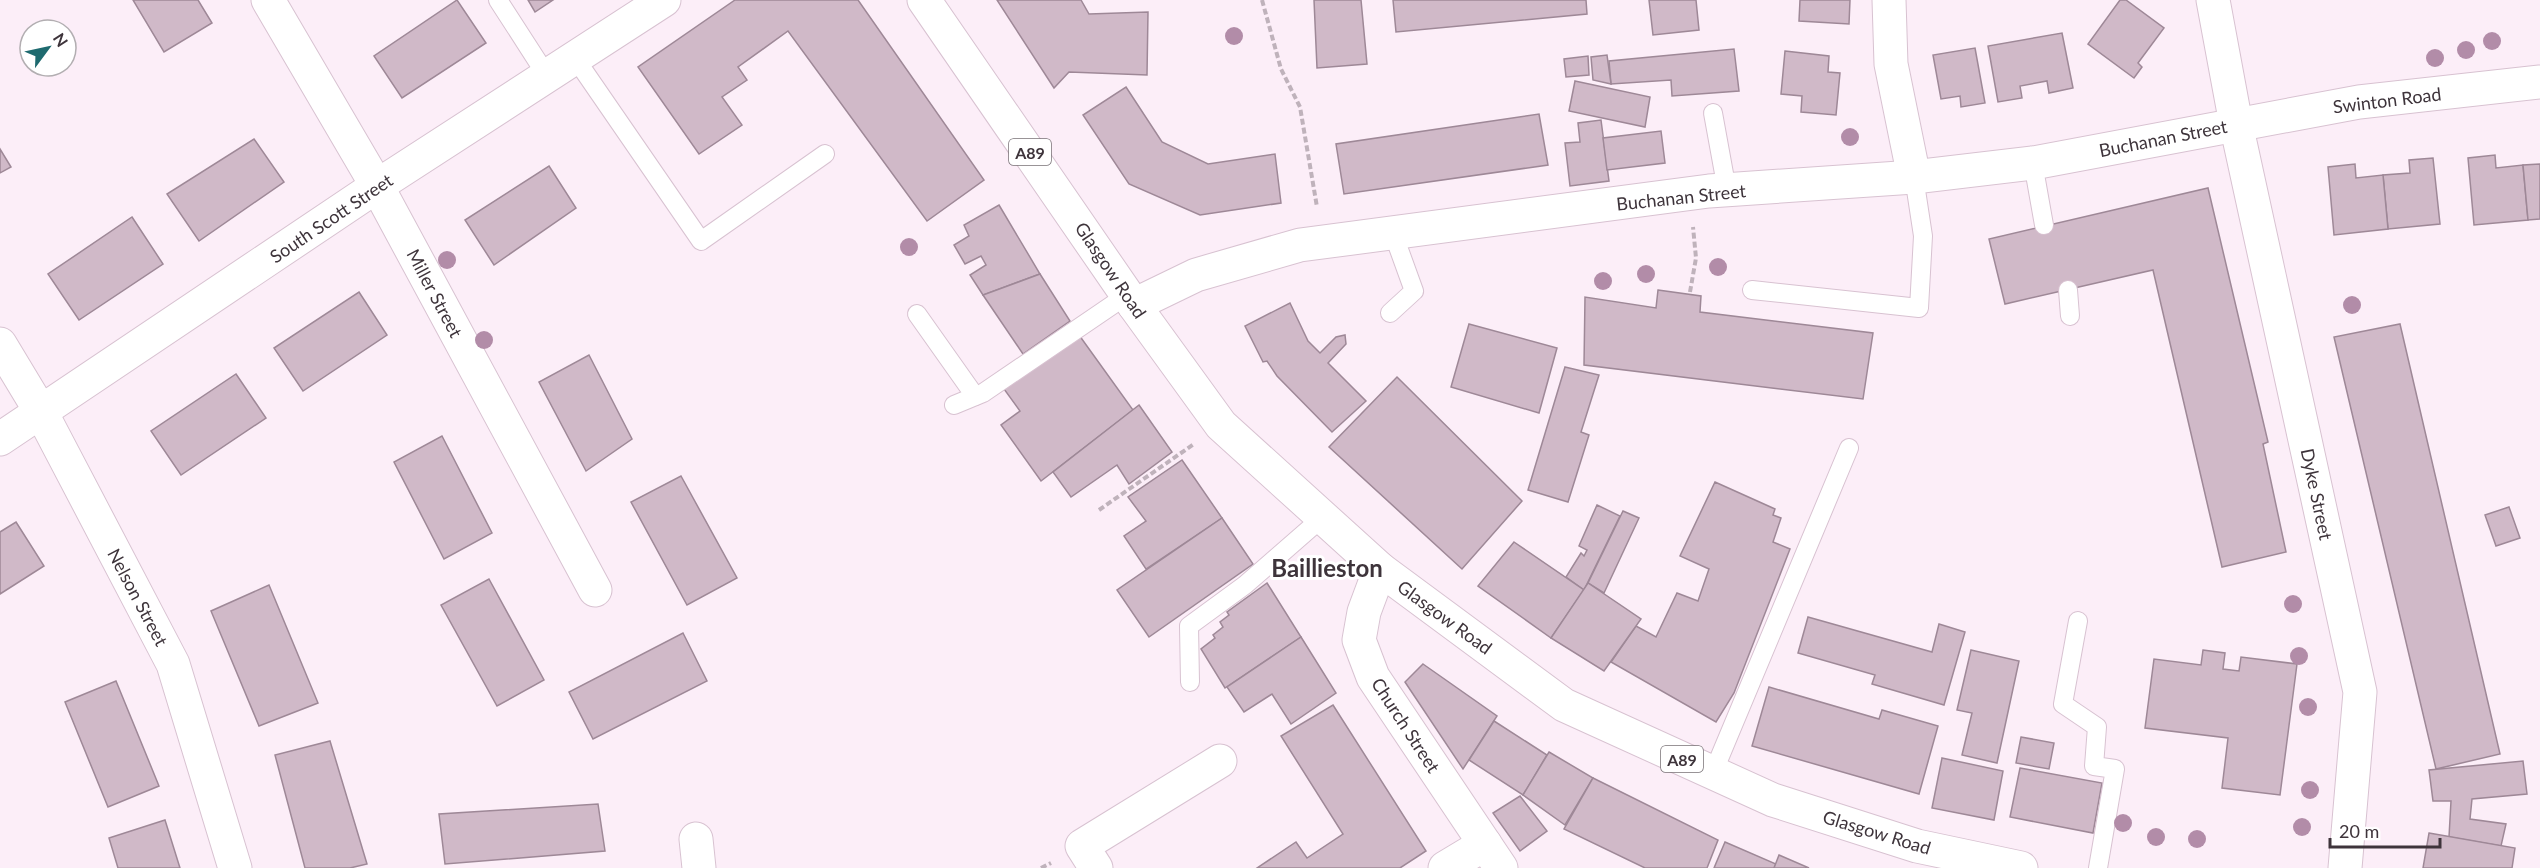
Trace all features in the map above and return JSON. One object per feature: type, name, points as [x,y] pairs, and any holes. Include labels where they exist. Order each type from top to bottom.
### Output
[{"type":"street","name":"Miller Street","points":[[268,0],[377,186],[595,590]]},
{"type":"street","name":"Glasgow Road","points":[[924,0],[1131,300],[1221,425],[1380,569],[1564,705],[1773,800],[1917,846],[2021,868]]},
{"type":"street","points":[[1889,0],[1891,64],[1914,177]]},
{"type":"street","name":"Dyke Street","points":[[2213,0],[2236,124],[2360,692],[2345,868]]},
{"type":"street","name":"South Scott Street","points":[[0,439],[656,2]]},
{"type":"street","name":"Swinton Road","points":[[2236,124],[2359,102],[2540,82]]},
{"type":"street","name":"Buchanan Street","points":[[1131,300],[1196,275],[1300,245],[1690,194],[1914,177],[2033,163],[2236,124]]},
{"type":"street","name":"Nelson Street","points":[[0,344],[41,412],[173,664],[235,868]]},
{"type":"street","name":"Church Street","points":[[1380,569],[1364,612],[1359,640],[1373,677],[1493,856]]},
{"type":"street","points":[[1096,868],[1082,846],[1220,761]]},
{"type":"street","points":[[1445,868],[1493,856]]},
{"type":"lane","points":[[498,0],[548,76]]},
{"type":"lane","points":[[575,58],[701,241],[825,154]]},
{"type":"lane","points":[[1713,113],[1727,190]]},
{"type":"lane","points":[[2033,163],[2044,225]]},
{"type":"lane","points":[[1752,290],[1919,308],[1923,236],[1914,177]]},
{"type":"lane","points":[[1390,313],[1414,291],[1394,233]]},
{"type":"lane","points":[[2068,290],[2070,316]]},
{"type":"lane","points":[[954,405],[983,393],[1131,300]]},
{"type":"lane","points":[[917,314],[975,396]]},
{"type":"lane","points":[[1713,773],[1849,448]]},
{"type":"lane","points":[[1190,682],[1190,626],[1245,585],[1323,518]]},
{"type":"lane","points":[[2078,621],[2063,704],[2097,727],[2094,766],[2115,769],[2098,868]]},
{"type":"path","points":[[1262,0],[1281,69],[1300,107],[1323,242]]},
{"type":"path","points":[[1690,194],[1696,258],[1690,292]]},
{"type":"path","points":[[1099,510],[1221,425]]},
{"type":"building","points":[[133,0],[198,0],[212,23],[164,52]]},
{"type":"building","points":[[457,0],[486,43],[402,98],[374,56]]},
{"type":"building","points":[[528,0],[553,0],[535,12]]},
{"type":"building","points":[[735,0],[858,0],[984,180],[927,221],[788,31],[738,67],[747,80],[722,97],[742,125],[699,154],[638,67]]},
{"type":"building","points":[[997,0],[1081,0],[1089,14],[1148,12],[1147,75],[1069,72],[1054,88]]},
{"type":"building","points":[[1314,0],[1361,0],[1367,64],[1317,68]]},
{"type":"building","points":[[1393,0],[1586,0],[1587,14],[1396,32]]},
{"type":"building","points":[[1649,0],[1696,0],[1699,30],[1653,35]]},
{"type":"building","points":[[1800,0],[1850,0],[1849,24],[1799,21]]},
{"type":"building","points":[[2120,0],[2126,0],[2164,28],[2138,63],[2142,67],[2134,78],[2088,44]]},
{"type":"building","points":[[2062,33],[2073,88],[2049,93],[2047,81],[2020,86],[2022,98],[1998,102],[1988,46]]},
{"type":"building","points":[[1975,48],[1985,103],[1961,107],[1960,96],[1941,99],[1933,55]]},
{"type":"building","points":[[1734,49],[1739,91],[1672,96],[1671,80],[1611,84],[1609,61]]},
{"type":"building","points":[[1785,51],[1829,56],[1828,72],[1840,73],[1836,115],[1801,112],[1802,96],[1781,94]]},
{"type":"building","points":[[1607,55],[1611,84],[1593,80],[1591,57]]},
{"type":"building","points":[[1588,56],[1589,75],[1566,77],[1564,59]]},
{"type":"building","points":[[1575,81],[1650,97],[1645,127],[1569,111]]},
{"type":"building","points":[[1126,87],[1162,142],[1208,164],[1275,154],[1281,203],[1200,215],[1129,184],[1083,115]]},
{"type":"building","points":[[1539,114],[1548,165],[1344,194],[1336,144]]},
{"type":"building","points":[[1601,120],[1609,181],[1570,186],[1565,143],[1580,142],[1578,123]]},
{"type":"building","points":[[1661,131],[1665,163],[1607,170],[1603,138]]},
{"type":"building","points":[[254,139],[284,182],[199,241],[167,194]]},
{"type":"building","points":[[0,149],[11,167],[0,173]]},
{"type":"building","points":[[2495,155],[2496,168],[2523,165],[2528,220],[2474,225],[2468,158]]},
{"type":"building","points":[[2433,158],[2440,224],[2388,229],[2383,175],[2410,173],[2409,160]]},
{"type":"building","points":[[2355,164],[2356,178],[2383,175],[2388,229],[2334,235],[2328,167]]},
{"type":"building","points":[[2540,164],[2540,219],[2528,220],[2523,165]]},
{"type":"building","points":[[549,166],[576,208],[494,265],[465,220]]},
{"type":"building","points":[[2208,188],[2268,442],[2263,444],[2286,552],[2222,567],[2153,270],[2005,304],[1989,239]]},
{"type":"building","points":[[999,205],[1040,274],[983,295],[970,275],[986,265],[981,256],[965,264],[954,245],[969,236],[964,225]]},
{"type":"building","points":[[132,217],[163,264],[79,320],[48,274]]},
{"type":"building","points":[[1040,274],[1070,321],[1023,354],[983,295]]},
{"type":"building","points":[[1658,290],[1701,296],[1700,312],[1873,333],[1863,399],[1584,365],[1585,297],[1656,308]]},
{"type":"building","points":[[359,292],[387,335],[303,391],[274,348]]},
{"type":"building","points":[[1290,303],[1308,341],[1320,353],[1336,337],[1345,335],[1346,344],[1328,363],[1366,401],[1332,432],[1277,376],[1267,361],[1263,362],[1245,326]]},
{"type":"building","points":[[1469,324],[1557,348],[1539,413],[1451,387]]},
{"type":"building","points":[[2400,324],[2500,754],[2436,769],[2334,337]]},
{"type":"building","points":[[1079,335],[1133,410],[1041,481],[1001,425],[1020,411],[1004,389]]},
{"type":"building","points":[[589,355],[632,439],[586,471],[539,382]]},
{"type":"building","points":[[1565,367],[1599,375],[1581,432],[1589,435],[1568,502],[1528,490]]},
{"type":"building","points":[[236,374],[266,418],[181,475],[151,431]]},
{"type":"building","points":[[1397,377],[1522,501],[1462,569],[1329,447]]},
{"type":"building","points":[[1139,405],[1172,452],[1129,484],[1117,465],[1071,497],[1053,472]]},
{"type":"building","points":[[442,436],[492,533],[444,559],[394,462]]},
{"type":"building","points":[[1182,460],[1222,518],[1146,569],[1124,536],[1146,521],[1128,497]]},
{"type":"building","points":[[681,476],[737,578],[687,605],[631,502]]},
{"type":"building","points":[[1715,482],[1775,509],[1773,515],[1781,518],[1773,542],[1790,549],[1734,693],[1716,722],[1611,662],[1636,626],[1656,637],[1677,593],[1698,601],[1709,569],[1680,556]]},
{"type":"building","points":[[1597,505],[1620,516],[1584,590],[1566,577],[1581,553],[1584,556],[1587,550],[1579,546]]},
{"type":"building","points":[[2509,507],[2520,538],[2496,546],[2485,515]]},
{"type":"building","points":[[1623,511],[1639,518],[1604,593],[1588,583]]},
{"type":"building","points":[[1222,518],[1253,564],[1149,637],[1117,590]]},
{"type":"building","points":[[16,522],[44,566],[0,594],[0,532]]},
{"type":"building","points":[[1514,542],[1584,590],[1551,638],[1478,586]]},
{"type":"building","points":[[489,579],[544,680],[497,706],[441,605]]},
{"type":"building","points":[[1267,583],[1301,637],[1225,688],[1201,649],[1215,638],[1213,635],[1223,627],[1220,622],[1229,615],[1227,612]]},
{"type":"building","points":[[1588,583],[1641,619],[1604,671],[1551,638]]},
{"type":"building","points":[[269,585],[318,703],[259,726],[211,611]]},
{"type":"building","points":[[1808,617],[1932,652],[1939,624],[1965,632],[1944,705],[1872,684],[1875,675],[1798,653]]},
{"type":"building","points":[[683,633],[707,681],[593,739],[569,692]]},
{"type":"building","points":[[1301,637],[1336,693],[1291,724],[1272,694],[1244,712],[1227,687]]},
{"type":"building","points":[[1971,650],[2019,661],[1997,763],[1962,755],[1972,713],[1957,710]]},
{"type":"building","points":[[2203,650],[2225,653],[2223,669],[2239,671],[2241,657],[2297,664],[2280,795],[2222,788],[2228,738],[2145,728],[2154,659],[2201,665]]},
{"type":"building","points":[[1423,664],[1497,716],[1463,769],[1405,682]]},
{"type":"building","points":[[116,681],[159,786],[108,807],[65,702]]},
{"type":"building","points":[[1769,687],[1879,719],[1882,710],[1938,726],[1919,794],[1752,746]]},
{"type":"building","points":[[1333,705],[1426,851],[1400,868],[1257,868],[1296,842],[1307,858],[1343,834],[1281,736]]},
{"type":"building","points":[[1494,721],[1547,755],[1523,795],[1469,760]]},
{"type":"building","points":[[2021,737],[2054,743],[2049,769],[2016,763]]},
{"type":"building","points":[[330,741],[367,864],[350,868],[305,868],[275,755]]},
{"type":"building","points":[[1549,752],[1593,778],[1565,825],[1523,795]]},
{"type":"building","points":[[1942,758],[2003,771],[1994,820],[1932,808]]},
{"type":"building","points":[[2523,761],[2527,794],[2472,799],[2470,819],[2506,824],[2501,846],[2449,837],[2451,801],[2433,801],[2429,770]]},
{"type":"building","points":[[2020,768],[2102,783],[2093,833],[2010,817]]},
{"type":"building","points":[[1593,778],[1718,840],[1707,868],[1645,868],[1564,829]]},
{"type":"building","points":[[1520,796],[1547,831],[1520,851],[1493,813]]},
{"type":"building","points":[[598,804],[605,851],[445,864],[439,814]]},
{"type":"building","points":[[165,820],[180,868],[118,868],[109,838]]},
{"type":"building","points":[[2429,833],[2515,848],[2512,868],[2423,868]]},
{"type":"building","points":[[1725,842],[1776,864],[1774,868],[1714,868]]},
{"type":"building","points":[[1779,855],[1809,868],[1774,868]]},
{"type":"district","name":"Baillieston","points":[[1327,567]]}]
